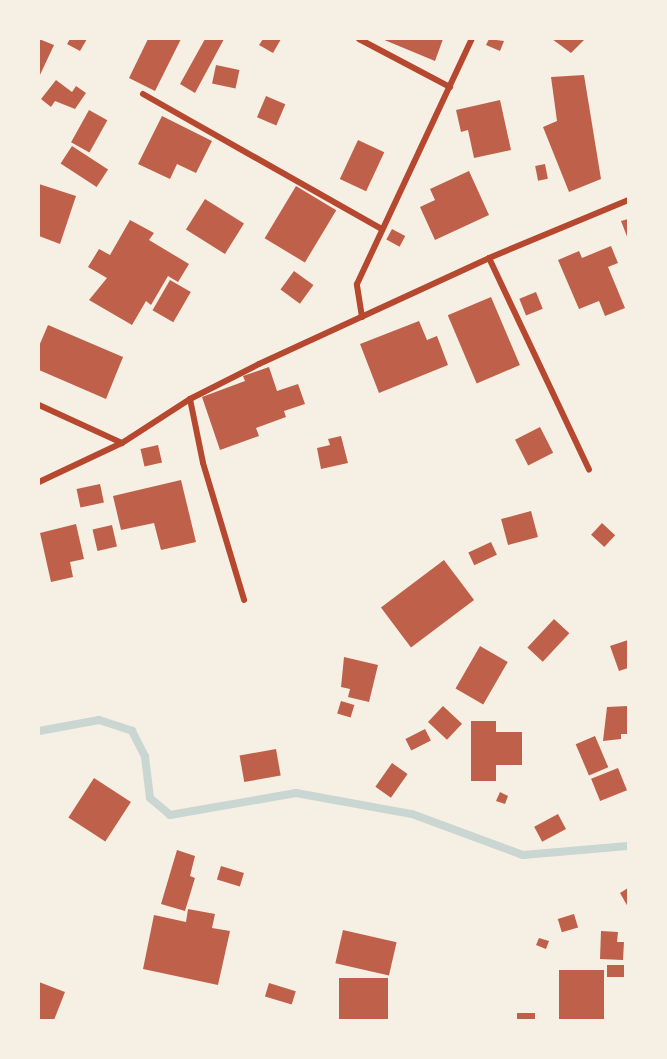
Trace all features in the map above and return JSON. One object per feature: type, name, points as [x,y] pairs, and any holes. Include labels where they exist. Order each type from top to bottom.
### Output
[{"type":"street","points":[[359,39],[450,87]]},
{"type":"street","points":[[362,317],[357,284],[380,228],[472,39]]},
{"type":"street","points":[[143,93],[380,228]]},
{"type":"street","points":[[39,482],[122,443],[190,399],[489,258],[628,201]]},
{"type":"street","points":[[489,258],[589,470]]},
{"type":"street","points":[[190,399],[203,462],[244,600]]},
{"type":"street","points":[[39,405],[122,443]]},
{"type":"building","points":[[39,39],[54,45],[39,77]]},
{"type":"building","points":[[70,39],[87,39],[80,51],[67,44]]},
{"type":"building","points":[[148,39],[181,39],[155,91],[129,78]]},
{"type":"building","points":[[205,39],[224,39],[195,93],[180,84]]},
{"type":"building","points":[[263,39],[281,39],[273,53],[259,45]]},
{"type":"building","points":[[382,39],[443,39],[435,61]]},
{"type":"building","points":[[489,39],[504,41],[500,51],[486,45]]},
{"type":"building","points":[[552,39],[585,39],[571,53]]},
{"type":"building","points":[[216,65],[239,70],[236,89],[212,84]]},
{"type":"building","points":[[584,75],[601,179],[569,192],[543,127],[557,121],[551,77]]},
{"type":"building","points":[[56,80],[72,92],[76,86],[86,93],[75,109],[55,101],[51,107],[41,99]]},
{"type":"building","points":[[266,96],[285,104],[276,125],[257,117]]},
{"type":"building","points":[[500,100],[511,150],[474,158],[468,130],[461,132],[456,110]]},
{"type":"building","points":[[89,110],[107,120],[89,153],[71,142]]},
{"type":"building","points":[[162,116],[212,141],[196,173],[177,164],[170,179],[138,164]]},
{"type":"building","points":[[358,140],[384,152],[366,191],[340,179]]},
{"type":"building","points":[[72,146],[108,169],[97,187],[61,164]]},
{"type":"building","points":[[545,164],[548,179],[538,181],[535,166]]},
{"type":"building","points":[[469,171],[489,215],[435,240],[420,207],[435,200],[430,189]]},
{"type":"building","points":[[39,184],[76,196],[60,244],[39,236]]},
{"type":"building","points":[[296,186],[336,210],[305,262],[265,238]]},
{"type":"building","points":[[205,199],[244,223],[225,254],[186,230]]},
{"type":"building","points":[[628,219],[628,239],[621,221]]},
{"type":"building","points":[[130,220],[154,233],[149,240],[189,264],[178,282],[168,276],[151,305],[146,301],[132,325],[89,300],[107,278],[88,267],[99,249],[110,255]]},
{"type":"building","points":[[392,229],[405,236],[400,247],[386,240]]},
{"type":"building","points":[[611,246],[618,263],[608,267],[625,308],[605,316],[599,301],[579,309],[558,260],[579,251],[582,258]]},
{"type":"building","points":[[294,271],[313,285],[300,304],[280,290]]},
{"type":"building","points":[[170,280],[191,292],[173,322],[152,310]]},
{"type":"building","points":[[536,292],[543,309],[526,315],[519,299]]},
{"type":"building","points":[[491,297],[520,365],[477,383],[448,315]]},
{"type":"building","points":[[419,321],[427,340],[437,336],[448,365],[379,393],[360,344]]},
{"type":"building","points":[[48,325],[123,357],[106,399],[39,370],[39,346]]},
{"type":"building","points":[[269,367],[277,391],[298,384],[305,404],[284,411],[286,417],[256,428],[259,436],[220,450],[202,397],[245,381],[243,376]]},
{"type":"building","points":[[540,427],[553,453],[528,466],[515,440]]},
{"type":"building","points":[[341,436],[348,463],[321,469],[317,448],[330,445],[328,439]]},
{"type":"building","points":[[158,445],[162,463],[145,467],[140,449]]},
{"type":"building","points":[[181,480],[196,542],[161,550],[154,523],[121,530],[113,496]]},
{"type":"building","points":[[100,484],[104,503],[80,508],[77,489]]},
{"type":"building","points":[[531,511],[538,537],[508,545],[501,519]]},
{"type":"building","points":[[602,523],[615,535],[604,547],[591,535]]},
{"type":"building","points":[[76,524],[84,559],[70,562],[73,577],[51,582],[40,533]]},
{"type":"building","points":[[112,525],[117,546],[97,551],[93,529]]},
{"type":"building","points":[[491,542],[497,555],[474,565],[468,553]]},
{"type":"building","points":[[444,560],[474,600],[411,647],[381,608]]},
{"type":"building","points":[[554,619],[569,633],[543,662],[527,648]]},
{"type":"building","points":[[628,640],[628,668],[619,671],[610,646]]},
{"type":"building","points":[[480,646],[508,662],[483,704],[456,688]]},
{"type":"building","points":[[344,657],[378,665],[369,702],[348,697],[350,689],[341,687]]},
{"type":"building","points":[[341,701],[354,705],[351,718],[337,713]]},
{"type":"building","points":[[443,706],[462,724],[447,740],[428,722]]},
{"type":"building","points":[[628,706],[628,734],[621,734],[621,739],[603,741],[607,707]]},
{"type":"building","points":[[471,721],[496,721],[496,732],[522,732],[522,765],[496,765],[496,781],[471,781]]},
{"type":"building","points":[[425,729],[431,741],[411,751],[405,739]]},
{"type":"building","points":[[595,736],[608,767],[589,776],[576,744]]},
{"type":"building","points":[[276,749],[281,776],[244,782],[240,755]]},
{"type":"building","points":[[392,763],[408,774],[391,798],[375,787]]},
{"type":"building","points":[[618,768],[627,790],[600,801],[591,779]]},
{"type":"building","points":[[94,778],[131,802],[105,841],[68,817]]},
{"type":"building","points":[[500,792],[508,796],[505,804],[496,801]]},
{"type":"building","points":[[558,814],[566,829],[542,842],[534,827]]},
{"type":"building","points":[[177,850],[195,856],[190,876],[195,878],[185,911],[161,904]]},
{"type":"building","points":[[221,866],[244,873],[240,886],[217,879]]},
{"type":"building","points":[[628,888],[628,907],[620,893]]},
{"type":"building","points":[[188,909],[215,914],[212,928],[230,931],[218,985],[143,969],[154,915],[186,922]]},
{"type":"building","points":[[574,914],[578,927],[562,932],[558,919]]},
{"type":"building","points":[[343,930],[397,942],[389,976],[335,963]]},
{"type":"building","points":[[601,931],[618,932],[617,942],[624,942],[623,960],[600,959]]},
{"type":"building","points":[[539,938],[549,941],[546,949],[536,945]]},
{"type":"building","points":[[607,965],[624,965],[624,977],[607,977]]},
{"type":"building","points":[[559,970],[604,970],[604,1020],[559,1020]]},
{"type":"building","points":[[339,978],[388,978],[388,1020],[339,1020]]},
{"type":"building","points":[[39,982],[65,992],[54,1020],[39,1020]]},
{"type":"building","points":[[269,983],[296,991],[292,1005],[265,996]]},
{"type":"building","points":[[517,1013],[535,1013],[535,1020],[517,1020]]},
{"type":"waterway","points":[[39,731],[99,720],[132,731],[145,757],[150,798],[170,815],[296,793],[412,814],[523,855],[628,846]]}]
